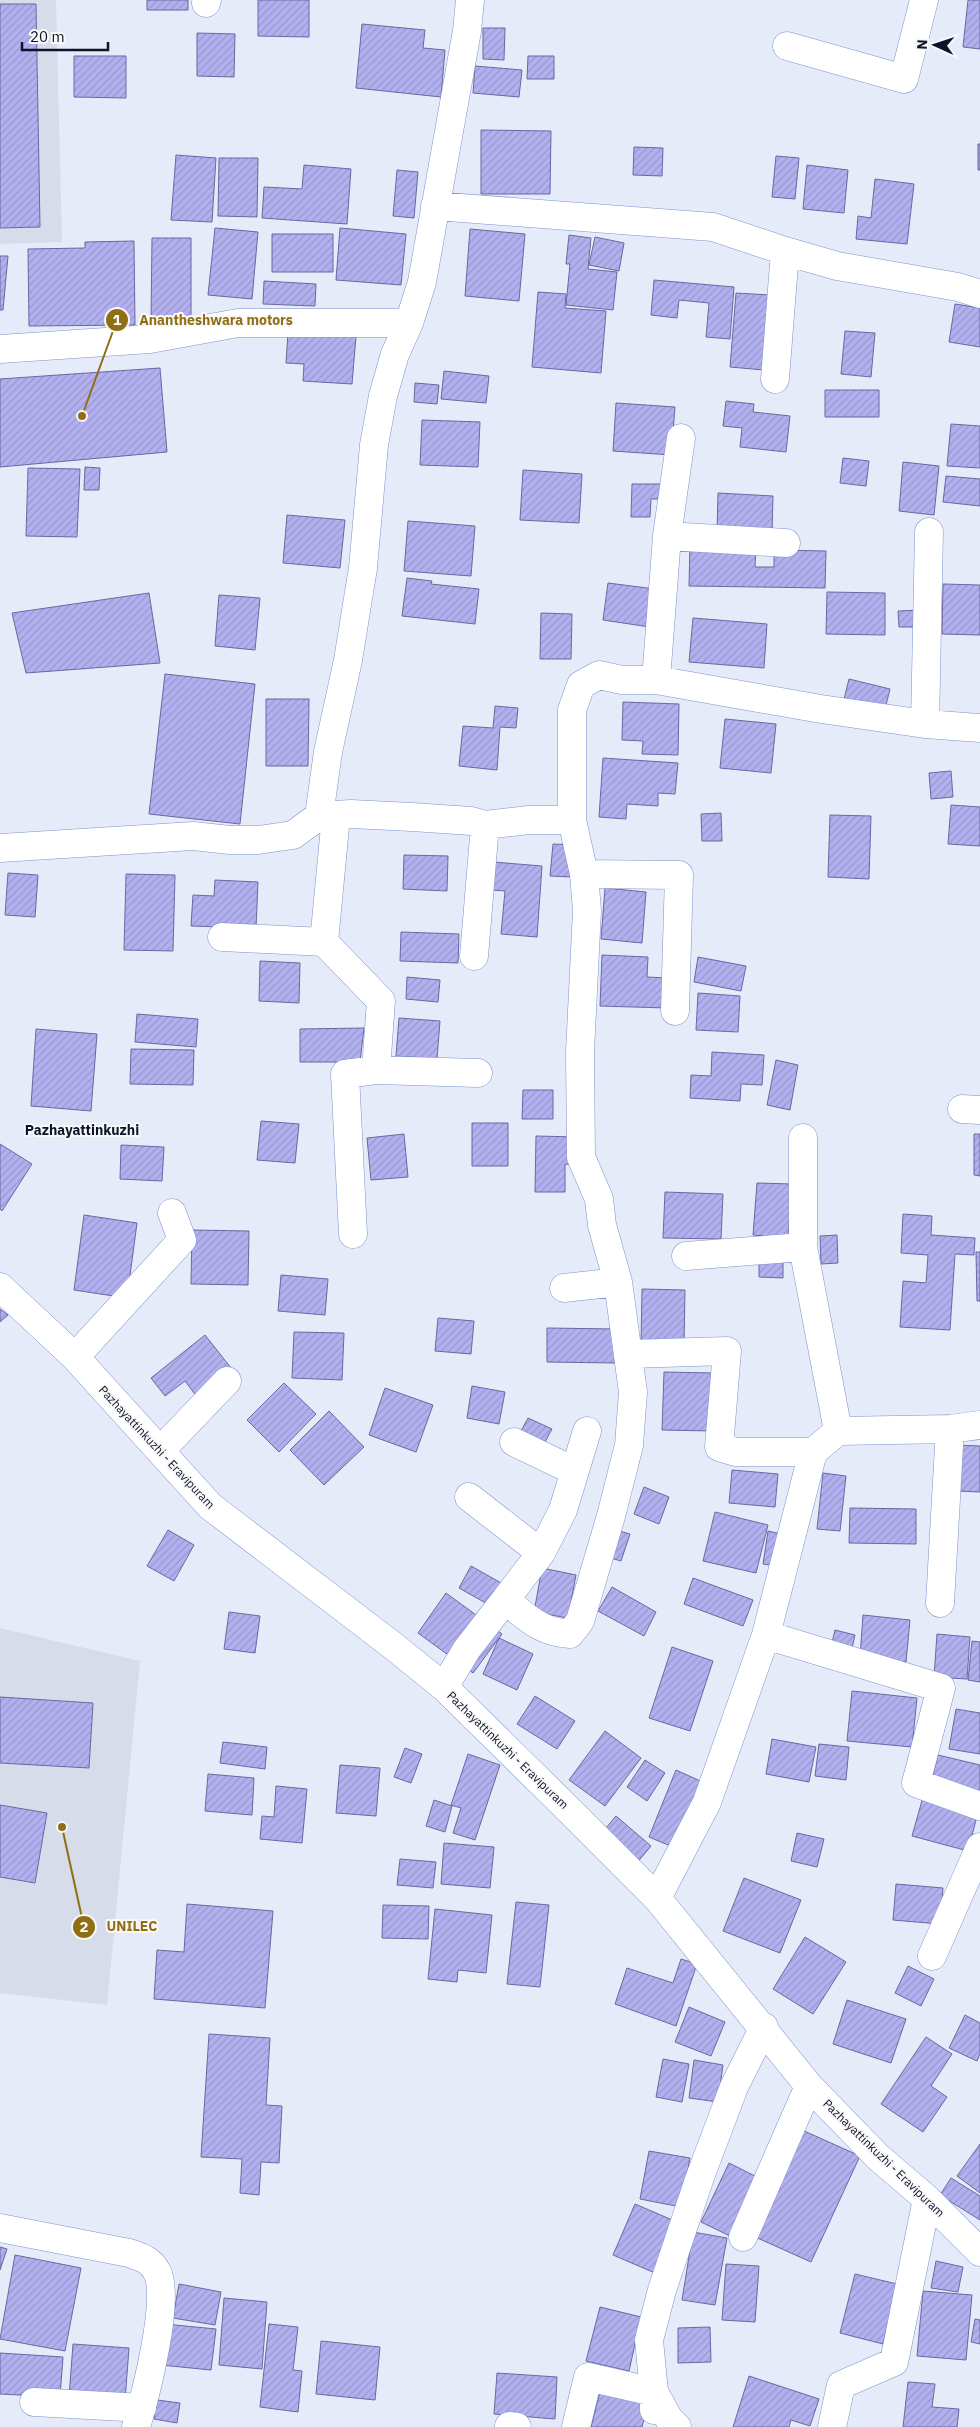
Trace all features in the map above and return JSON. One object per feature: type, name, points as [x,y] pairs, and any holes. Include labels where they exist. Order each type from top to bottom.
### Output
[{"type":"street","points":[[324,942],[328,752],[348,660],[363,568],[374,445],[382,396],[395,354],[409,323],[422,282],[467,31],[470,0]]},
{"type":"street","points":[[787,46],[904,79],[924,0]]},
{"type":"street","points":[[435,206],[713,227],[785,252],[838,266],[958,286],[980,294]]},
{"type":"street","points":[[775,379],[785,252]]},
{"type":"street","points":[[0,349],[150,339],[238,323],[409,323]]},
{"type":"street","points":[[656,680],[667,536],[681,438]]},
{"type":"street","points":[[925,724],[929,532]]},
{"type":"street","points":[[667,536],[786,543]]},
{"type":"street","points":[[505,1600],[533,1622],[552,1633],[570,1634],[580,1621],[593,1583],[630,1445],[633,1392],[618,1282],[602,1225],[599,1199],[581,1157],[580,1052],[588,911],[584,874],[572,820],[572,710],[581,684],[599,675],[622,680],[656,680],[821,710],[925,724],[980,728]]},
{"type":"street","points":[[0,848],[193,836],[230,840],[258,840],[293,835],[327,816],[351,814],[471,821],[485,825],[529,820],[572,820]]},
{"type":"street","points":[[474,956],[485,825]]},
{"type":"street","points":[[584,874],[679,875],[675,1011]]},
{"type":"street","points":[[222,937],[324,942],[381,1001],[376,1070]]},
{"type":"street","points":[[353,1234],[345,1074],[376,1070],[478,1073]]},
{"type":"street","points":[[803,1138],[803,1248],[838,1431]]},
{"type":"street","points":[[75,1357],[182,1240],[172,1213]]},
{"type":"street","points":[[686,1256],[803,1248]]},
{"type":"street","points":[[564,1288],[618,1282]]},
{"type":"street","name":"Pazhayattinkuzhi - Eravipuram","points":[[0,1287],[75,1357],[210,1506],[444,1687],[657,1898],[764,2027],[809,2086],[878,2156],[927,2199],[980,2252]]},
{"type":"street","points":[[629,1354],[727,1351],[719,1447],[736,1452],[813,1452]]},
{"type":"street","points":[[160,1451],[227,1381]]},
{"type":"street","points":[[657,1898],[707,1802],[766,1635],[813,1452],[838,1431],[950,1428],[980,1425]]},
{"type":"street","points":[[940,1603],[950,1428]]},
{"type":"street","points":[[444,1687],[467,1648],[541,1553],[563,1510],[587,1431]]},
{"type":"street","points":[[514,1442],[574,1471]]},
{"type":"street","points":[[469,1497],[541,1553]]},
{"type":"street","points":[[766,1635],[941,1688],[916,1783],[980,1806]]},
{"type":"street","points":[[932,1956],[980,1848]]},
{"type":"street","points":[[653,2427],[654,2392],[649,2340],[662,2290],[700,2176],[734,2087],[764,2027]]},
{"type":"street","points":[[743,2237],[809,2086]]},
{"type":"street","points":[[832,2427],[841,2385],[894,2362],[927,2199]]},
{"type":"street","points":[[0,2228],[130,2253],[147,2259],[160,2278],[161,2310],[139,2417],[34,2402]]},
{"type":"street","points":[[576,2427],[588,2377],[654,2392],[669,2419],[677,2427]]},
{"type":"shaded area","points":[[0,0],[56,0],[62,242],[0,244]]},
{"type":"shaded area","points":[[0,1628],[140,1661],[107,2005],[0,1993]]},
{"type":"building","points":[[147,0],[188,0],[188,10],[147,10]]},
{"type":"building","points":[[258,0],[309,0],[309,37],[258,36]]},
{"type":"building","points":[[968,0],[980,0],[980,49],[963,47]]},
{"type":"building","points":[[0,4],[36,4],[40,227],[0,228]]},
{"type":"building","points":[[362,24],[425,30],[423,48],[445,50],[441,97],[356,88]]},
{"type":"building","points":[[483,28],[505,28],[504,60],[483,59]]},
{"type":"building","points":[[197,33],[235,34],[234,77],[197,76]]},
{"type":"building","points":[[74,56],[126,56],[126,98],[74,97]]},
{"type":"building","points":[[528,56],[554,56],[554,79],[527,79]]},
{"type":"building","points":[[475,66],[522,70],[519,97],[473,93]]},
{"type":"building","points":[[481,130],[551,131],[550,194],[481,194]]},
{"type":"building","points":[[978,144],[980,144],[980,170],[978,170]]},
{"type":"building","points":[[634,147],[663,148],[662,176],[633,175]]},
{"type":"building","points":[[176,155],[216,158],[212,222],[171,220]]},
{"type":"building","points":[[776,156],[799,158],[795,199],[772,197]]},
{"type":"building","points":[[219,158],[258,158],[257,217],[218,216]]},
{"type":"building","points":[[304,165],[351,169],[347,224],[262,218],[264,187],[302,189]]},
{"type":"building","points":[[807,165],[848,170],[844,213],[803,209]]},
{"type":"building","points":[[397,170],[418,172],[414,218],[393,216]]},
{"type":"building","points":[[875,179],[914,184],[907,244],[856,239],[858,216],[871,218]]},
{"type":"building","points":[[215,228],[258,232],[252,299],[208,295]]},
{"type":"building","points":[[340,228],[406,234],[401,285],[336,280]]},
{"type":"building","points":[[470,229],[525,234],[519,301],[465,296]]},
{"type":"building","points":[[272,234],[333,234],[333,272],[272,272]]},
{"type":"building","points":[[569,235],[591,238],[588,269],[617,272],[613,310],[566,305],[570,264],[566,264]]},
{"type":"building","points":[[595,237],[624,243],[619,271],[589,265]]},
{"type":"building","points":[[152,238],[191,238],[191,323],[151,322]]},
{"type":"building","points":[[134,241],[135,325],[29,326],[28,249],[85,248],[85,242]]},
{"type":"building","points":[[0,256],[8,256],[3,310],[0,310]]},
{"type":"building","points":[[654,280],[734,287],[730,339],[706,337],[709,303],[679,300],[677,318],[651,315]]},
{"type":"building","points":[[264,281],[316,284],[315,306],[263,304]]},
{"type":"building","points":[[538,292],[566,294],[565,308],[606,311],[601,373],[532,367]]},
{"type":"building","points":[[736,293],[770,295],[764,370],[730,367]]},
{"type":"building","points":[[955,304],[980,308],[980,347],[949,342]]},
{"type":"building","points":[[845,331],[875,333],[871,377],[841,374]]},
{"type":"building","points":[[288,332],[356,336],[352,384],[303,381],[304,364],[286,363]]},
{"type":"building","points":[[160,368],[167,452],[0,467],[0,379]]},
{"type":"building","points":[[444,371],[489,376],[486,403],[441,399]]},
{"type":"building","points":[[415,383],[439,385],[437,404],[414,402]]},
{"type":"building","points":[[825,390],[879,390],[879,417],[825,417]]},
{"type":"building","points":[[726,401],[754,404],[753,412],[790,416],[786,452],[740,447],[742,428],[723,426]]},
{"type":"building","points":[[616,403],[675,407],[671,455],[613,451]]},
{"type":"building","points":[[422,420],[480,422],[478,467],[420,465]]},
{"type":"building","points":[[951,424],[980,426],[980,468],[947,466]]},
{"type":"building","points":[[843,458],[869,461],[866,486],[840,483]]},
{"type":"building","points":[[903,462],[939,466],[934,515],[899,511]]},
{"type":"building","points":[[85,467],[100,468],[99,490],[84,490]]},
{"type":"building","points":[[28,468],[80,469],[77,537],[26,536]]},
{"type":"building","points":[[523,470],[582,474],[579,523],[520,520]]},
{"type":"building","points":[[946,476],[980,479],[980,506],[943,502]]},
{"type":"building","points":[[632,484],[667,484],[667,499],[651,499],[650,517],[631,517]]},
{"type":"building","points":[[718,493],[773,496],[772,534],[717,532]]},
{"type":"building","points":[[287,515],[345,520],[340,568],[283,563]]},
{"type":"building","points":[[408,521],[475,526],[471,576],[404,571]]},
{"type":"building","points":[[690,544],[756,545],[755,567],[774,567],[774,550],[826,551],[825,588],[689,586]]},
{"type":"building","points":[[407,578],[432,581],[431,584],[479,589],[475,624],[402,616]]},
{"type":"building","points":[[608,583],[655,589],[650,627],[603,620]]},
{"type":"building","points":[[943,584],[980,585],[980,635],[942,634]]},
{"type":"building","points":[[827,592],[885,593],[885,635],[826,634]]},
{"type":"building","points":[[149,593],[160,663],[26,673],[12,613]]},
{"type":"building","points":[[219,595],[260,598],[255,650],[215,646]]},
{"type":"building","points":[[920,610],[920,627],[899,627],[898,611]]},
{"type":"building","points":[[541,613],[572,614],[571,659],[540,659]]},
{"type":"building","points":[[693,618],[767,624],[764,668],[689,662]]},
{"type":"building","points":[[165,674],[255,684],[240,824],[149,814]]},
{"type":"building","points":[[849,679],[890,689],[885,709],[844,699]]},
{"type":"building","points":[[266,699],[309,699],[308,766],[266,766]]},
{"type":"building","points":[[623,702],[679,704],[678,755],[642,754],[643,741],[622,740]]},
{"type":"building","points":[[495,706],[518,708],[516,728],[500,727],[497,770],[459,766],[463,726],[493,728]]},
{"type":"building","points":[[725,719],[776,724],[771,773],[720,768]]},
{"type":"building","points":[[603,758],[678,763],[675,794],[658,793],[658,806],[627,804],[626,819],[599,817]]},
{"type":"building","points":[[951,771],[953,797],[931,799],[929,773]]},
{"type":"building","points":[[951,805],[980,807],[980,846],[948,844]]},
{"type":"building","points":[[721,813],[722,841],[702,841],[701,814]]},
{"type":"building","points":[[830,815],[871,816],[869,879],[828,877]]},
{"type":"building","points":[[553,844],[574,845],[571,877],[550,876]]},
{"type":"building","points":[[404,855],[448,856],[447,891],[403,889]]},
{"type":"building","points":[[493,862],[542,866],[537,937],[501,934],[505,891],[491,890]]},
{"type":"building","points":[[8,873],[38,875],[35,917],[5,915]]},
{"type":"building","points":[[126,874],[175,875],[173,951],[124,950]]},
{"type":"building","points":[[215,880],[258,882],[256,928],[191,926],[193,895],[214,896]]},
{"type":"building","points":[[605,888],[646,892],[642,943],[601,939]]},
{"type":"building","points":[[401,932],[459,934],[458,963],[400,961]]},
{"type":"building","points":[[602,955],[648,957],[647,977],[668,978],[667,1008],[600,1006]]},
{"type":"building","points":[[698,957],[746,966],[741,991],[694,982]]},
{"type":"building","points":[[260,961],[300,963],[299,1003],[259,1001]]},
{"type":"building","points":[[407,977],[440,980],[438,1002],[406,999]]},
{"type":"building","points":[[698,993],[740,996],[738,1032],[696,1030]]},
{"type":"building","points":[[137,1014],[198,1019],[196,1047],[135,1042]]},
{"type":"building","points":[[399,1018],[440,1021],[437,1059],[396,1056]]},
{"type":"building","points":[[364,1028],[360,1062],[300,1062],[300,1029]]},
{"type":"building","points":[[36,1029],[97,1034],[91,1111],[31,1106]]},
{"type":"building","points":[[131,1049],[194,1050],[193,1085],[130,1084]]},
{"type":"building","points":[[712,1052],[764,1055],[762,1085],[741,1084],[740,1101],[690,1098],[691,1075],[711,1076]]},
{"type":"building","points":[[776,1060],[798,1065],[790,1110],[767,1105]]},
{"type":"building","points":[[523,1090],[553,1090],[553,1119],[522,1119]]},
{"type":"building","points":[[261,1121],[299,1124],[295,1163],[257,1160]]},
{"type":"building","points":[[472,1123],[508,1123],[508,1166],[472,1166]]},
{"type":"building","points":[[404,1134],[408,1177],[371,1180],[367,1138]]},
{"type":"building","points":[[974,1134],[980,1134],[980,1176],[974,1175]]},
{"type":"building","points":[[536,1136],[577,1137],[576,1165],[565,1164],[565,1192],[535,1192]]},
{"type":"building","points":[[0,1144],[32,1164],[2,1211],[0,1209]]},
{"type":"building","points":[[121,1145],[164,1147],[162,1181],[120,1179]]},
{"type":"building","points":[[757,1183],[792,1184],[788,1238],[753,1235]]},
{"type":"building","points":[[665,1192],[723,1194],[721,1239],[663,1238]]},
{"type":"building","points":[[903,1214],[932,1216],[931,1235],[975,1238],[974,1255],[955,1254],[950,1330],[900,1327],[903,1281],[926,1283],[928,1255],[901,1253]]},
{"type":"building","points":[[84,1215],[137,1223],[127,1298],[74,1290]]},
{"type":"building","points":[[192,1230],[249,1231],[248,1285],[191,1284]]},
{"type":"building","points":[[837,1235],[838,1263],[821,1264],[820,1236]]},
{"type":"building","points":[[976,1252],[980,1252],[980,1301],[977,1301]]},
{"type":"building","points":[[759,1260],[783,1261],[783,1278],[759,1277]]},
{"type":"building","points":[[281,1275],[328,1279],[325,1315],[278,1311]]},
{"type":"building","points":[[642,1289],[685,1290],[684,1345],[641,1345]]},
{"type":"building","points":[[0,1309],[8,1315],[0,1322]]},
{"type":"building","points":[[438,1318],[474,1321],[471,1354],[435,1351]]},
{"type":"building","points":[[547,1328],[616,1329],[615,1363],[547,1362]]},
{"type":"building","points":[[294,1332],[344,1333],[342,1380],[292,1378]]},
{"type":"building","points":[[205,1335],[235,1373],[200,1401],[185,1381],[165,1396],[151,1378]]},
{"type":"building","points":[[664,1372],[713,1373],[712,1431],[662,1430]]},
{"type":"building","points":[[284,1383],[316,1414],[279,1452],[247,1420]]},
{"type":"building","points":[[472,1386],[505,1392],[499,1424],[467,1418]]},
{"type":"building","points":[[385,1388],[433,1405],[416,1452],[369,1435]]},
{"type":"building","points":[[329,1411],[364,1447],[324,1485],[290,1450]]},
{"type":"building","points":[[528,1418],[552,1429],[545,1442],[521,1431]]},
{"type":"building","points":[[957,1445],[980,1446],[980,1492],[956,1491]]},
{"type":"building","points":[[732,1470],[778,1474],[775,1507],[729,1503]]},
{"type":"building","points":[[823,1473],[846,1476],[840,1531],[817,1529]]},
{"type":"building","points":[[644,1487],[669,1497],[659,1524],[634,1514]]},
{"type":"building","points":[[850,1508],[916,1509],[916,1544],[849,1543]]},
{"type":"building","points":[[715,1512],[768,1525],[756,1573],[703,1561]]},
{"type":"building","points":[[612,1529],[630,1534],[621,1561],[604,1556]]},
{"type":"building","points":[[168,1530],[194,1545],[174,1581],[147,1566]]},
{"type":"building","points":[[768,1531],[781,1534],[776,1566],[763,1564]]},
{"type":"building","points":[[471,1566],[503,1584],[491,1606],[459,1588]]},
{"type":"building","points":[[542,1568],[576,1575],[568,1618],[534,1612]]},
{"type":"building","points":[[693,1578],[753,1600],[743,1626],[684,1604]]},
{"type":"building","points":[[612,1587],[656,1612],[644,1636],[598,1611]]},
{"type":"building","points":[[446,1593],[502,1634],[473,1673],[418,1633]]},
{"type":"building","points":[[229,1612],[260,1616],[255,1653],[224,1649]]},
{"type":"building","points":[[863,1615],[910,1620],[906,1662],[860,1657]]},
{"type":"building","points":[[835,1630],[855,1635],[850,1657],[830,1652]]},
{"type":"building","points":[[937,1634],[970,1637],[967,1679],[934,1677]]},
{"type":"building","points":[[499,1638],[533,1654],[517,1690],[483,1674]]},
{"type":"building","points":[[972,1641],[980,1642],[980,1682],[968,1680]]},
{"type":"building","points":[[672,1647],[713,1661],[690,1731],[649,1718]]},
{"type":"building","points":[[852,1691],[917,1698],[912,1747],[847,1741]]},
{"type":"building","points":[[535,1696],[575,1721],[557,1749],[517,1724]]},
{"type":"building","points":[[0,1697],[93,1703],[89,1768],[0,1763]]},
{"type":"building","points":[[956,1709],[980,1713],[980,1754],[949,1749]]},
{"type":"building","points":[[605,1731],[641,1758],[605,1806],[569,1780]]},
{"type":"building","points":[[772,1739],[816,1747],[809,1782],[766,1774]]},
{"type":"building","points":[[223,1742],[267,1747],[265,1769],[220,1763]]},
{"type":"building","points":[[819,1744],[849,1747],[846,1780],[815,1776]]},
{"type":"building","points":[[405,1748],[422,1754],[411,1783],[394,1777]]},
{"type":"building","points":[[468,1754],[500,1765],[475,1840],[453,1833],[461,1808],[451,1805]]},
{"type":"building","points":[[938,1755],[980,1765],[980,1798],[930,1786]]},
{"type":"building","points":[[645,1760],[665,1773],[647,1801],[627,1787]]},
{"type":"building","points":[[340,1765],[380,1768],[376,1816],[336,1813]]},
{"type":"building","points":[[676,1770],[707,1784],[680,1850],[649,1837]]},
{"type":"building","points":[[208,1774],[254,1778],[252,1815],[205,1811]]},
{"type":"building","points":[[276,1786],[307,1789],[302,1843],[260,1839],[262,1816],[274,1817]]},
{"type":"building","points":[[923,1797],[978,1812],[968,1851],[912,1836]]},
{"type":"building","points":[[434,1800],[452,1806],[445,1832],[426,1826]]},
{"type":"building","points":[[0,1805],[47,1813],[35,1883],[0,1877]]},
{"type":"building","points":[[616,1816],[651,1846],[636,1864],[600,1835]]},
{"type":"building","points":[[797,1833],[824,1839],[817,1867],[791,1861]]},
{"type":"building","points":[[444,1843],[494,1847],[490,1888],[441,1884]]},
{"type":"building","points":[[400,1859],[436,1862],[433,1888],[397,1885]]},
{"type":"building","points":[[744,1878],[801,1900],[780,1953],[723,1931]]},
{"type":"building","points":[[896,1884],[943,1888],[940,1924],[893,1920]]},
{"type":"building","points":[[516,1902],[549,1905],[540,1987],[507,1984]]},
{"type":"building","points":[[187,1904],[273,1911],[265,2008],[154,1999],[157,1950],[184,1952]]},
{"type":"building","points":[[383,1905],[429,1906],[428,1939],[382,1938]]},
{"type":"building","points":[[435,1909],[492,1915],[486,1973],[458,1970],[457,1982],[428,1979]]},
{"type":"building","points":[[805,1937],[846,1962],[813,2014],[773,1989]]},
{"type":"building","points":[[681,1959],[697,1964],[676,2026],[615,2004],[627,1968],[673,1983]]},
{"type":"building","points":[[908,1966],[934,1979],[921,2006],[895,1993]]},
{"type":"building","points":[[847,2000],[906,2019],[891,2063],[833,2044]]},
{"type":"building","points":[[689,2007],[725,2022],[711,2056],[675,2042]]},
{"type":"building","points":[[965,2015],[980,2023],[980,2054],[977,2061],[949,2048]]},
{"type":"building","points":[[209,2034],[270,2038],[266,2105],[282,2106],[279,2163],[261,2162],[259,2195],[240,2193],[242,2159],[201,2157]]},
{"type":"building","points":[[926,2037],[952,2054],[931,2086],[947,2097],[923,2132],[881,2104]]},
{"type":"building","points":[[663,2059],[689,2064],[682,2102],[656,2097]]},
{"type":"building","points":[[694,2060],[723,2065],[718,2102],[689,2098]]},
{"type":"building","points":[[802,2130],[860,2156],[811,2262],[753,2236]]},
{"type":"building","points":[[980,2144],[980,2193],[957,2176]]},
{"type":"building","points":[[649,2151],[690,2158],[681,2207],[640,2199]]},
{"type":"building","points":[[729,2163],[763,2180],[734,2238],[701,2222]]},
{"type":"building","points":[[951,2178],[980,2196],[980,2220],[940,2195]]},
{"type":"building","points":[[635,2204],[677,2222],[655,2273],[613,2255]]},
{"type":"building","points":[[693,2232],[727,2238],[715,2305],[682,2300]]},
{"type":"building","points":[[0,2247],[7,2249],[0,2270]]},
{"type":"building","points":[[15,2255],[81,2268],[65,2351],[0,2339]]},
{"type":"building","points":[[936,2261],[963,2267],[958,2292],[931,2288]]},
{"type":"building","points":[[726,2264],[759,2266],[755,2322],[722,2320]]},
{"type":"building","points":[[855,2274],[897,2284],[883,2344],[840,2333]]},
{"type":"building","points":[[179,2284],[221,2292],[215,2325],[173,2318]]},
{"type":"building","points":[[923,2291],[972,2295],[966,2360],[917,2356]]},
{"type":"building","points":[[224,2298],[267,2302],[262,2369],[219,2365]]},
{"type":"building","points":[[600,2307],[641,2317],[629,2371],[586,2361]]},
{"type":"building","points":[[975,2319],[980,2320],[980,2344],[971,2342]]},
{"type":"building","points":[[165,2324],[216,2329],[211,2370],[161,2365]]},
{"type":"building","points":[[269,2324],[298,2327],[293,2370],[302,2371],[298,2412],[260,2407]]},
{"type":"building","points":[[710,2327],[711,2362],[678,2363],[678,2328]]},
{"type":"building","points":[[321,2341],[380,2347],[375,2400],[316,2394]]},
{"type":"building","points":[[73,2344],[129,2348],[125,2401],[69,2397]]},
{"type":"building","points":[[0,2353],[63,2357],[60,2397],[0,2394]]},
{"type":"building","points":[[497,2373],[557,2377],[555,2419],[494,2414]]},
{"type":"building","points":[[749,2376],[819,2399],[810,2426],[791,2420],[789,2427],[733,2427]]},
{"type":"building","points":[[908,2382],[935,2384],[932,2407],[959,2409],[957,2427],[903,2427]]},
{"type":"building","points":[[600,2392],[648,2403],[642,2427],[591,2427]]},
{"type":"building","points":[[157,2400],[180,2403],[177,2423],[154,2419]]},
{"type":"place","name":"Anantheshwara motors","points":[[82,416]]},
{"type":"place","name":"UNILEC","points":[[62,1827]]},
{"type":"district","name":"Pazhayattinkuzhi","points":[[82,1130]]}]
